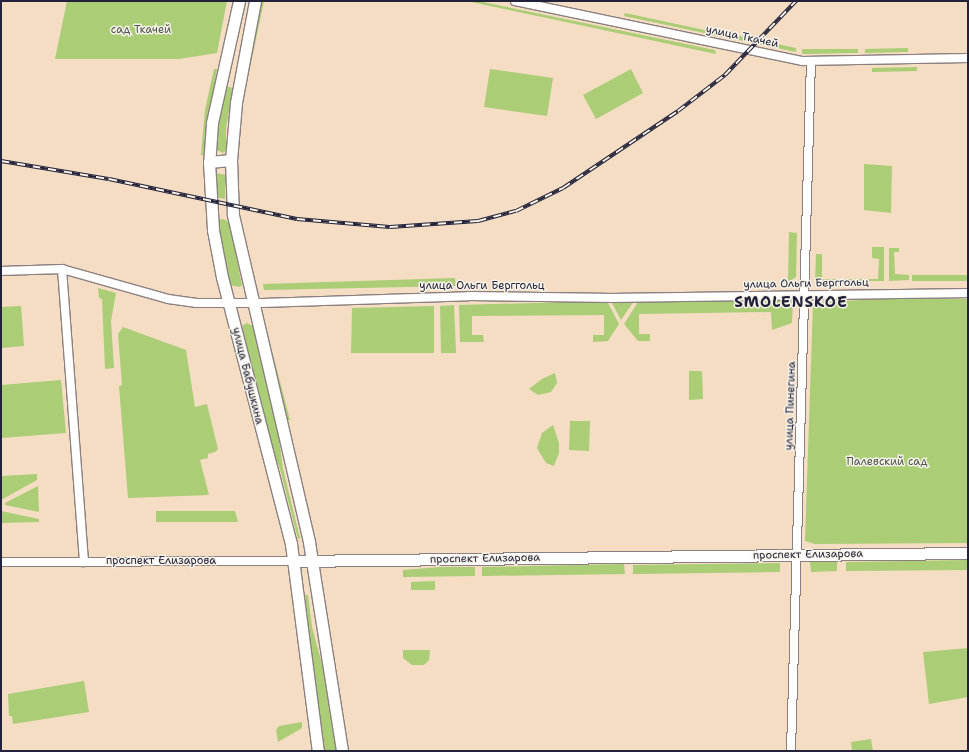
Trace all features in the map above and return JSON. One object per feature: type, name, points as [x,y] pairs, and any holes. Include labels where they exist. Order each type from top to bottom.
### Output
[{"type":"street","name":"улица Бабушкина","points":[[239,1],[218,91],[209,162],[211,210],[216,252],[228,303],[294,561],[318,751]]},
{"type":"street","name":"улица Бабушкина","points":[[255,1],[236,103],[231,160],[233,215],[252,303],[286,440],[312,561],[342,751]]},
{"type":"street","name":"улица Ткачей","points":[[515,1],[811,61],[968,58]]},
{"type":"street","name":"улица Пинегина","points":[[791,751],[806,295],[811,61]]},
{"type":"street","points":[[209,162],[231,160]]},
{"type":"street","points":[[211,210],[233,215]]},
{"type":"street","points":[[62,269],[84,562]]},
{"type":"street","name":"улица Ольги Берггольц","points":[[1,271],[62,269],[168,299],[228,303],[469,296],[614,298],[968,293]]},
{"type":"street","name":"проспект Елизарова","points":[[1,562],[312,561],[968,553]]},
{"type":"green space","name":"сад Ткачей","points":[[67,1],[227,1],[217,53],[179,59],[55,59]]},
{"type":"green space","points":[[261,1],[264,1],[242,106],[239,106]]},
{"type":"green space","points":[[467,1],[478,1],[715,50],[716,54]]},
{"type":"green space","points":[[625,13],[723,34],[723,37],[624,16]]},
{"type":"green space","points":[[734,35],[796,48],[796,52],[734,39]]},
{"type":"green space","points":[[908,48],[908,52],[865,53],[865,49]]},
{"type":"green space","points":[[802,49],[858,49],[858,53],[802,54]]},
{"type":"green space","points":[[917,67],[917,71],[872,72],[872,68]]},
{"type":"green space","points":[[214,69],[217,69],[204,155],[201,155],[205,110]]},
{"type":"green space","points":[[490,69],[553,78],[547,116],[484,107]]},
{"type":"green space","points":[[631,69],[643,93],[596,119],[583,95]]},
{"type":"green space","points":[[225,86],[233,88],[226,128],[226,150],[223,153],[215,149]]},
{"type":"green space","points":[[864,164],[892,166],[891,213],[864,210]]},
{"type":"green space","points":[[215,173],[226,175],[225,199],[216,197]]},
{"type":"green space","points":[[223,219],[229,222],[242,285],[240,287],[229,285],[217,220]]},
{"type":"green space","points":[[789,232],[797,233],[796,277],[788,282]]},
{"type":"green space","points":[[872,247],[884,247],[884,281],[815,281],[816,254],[822,254],[822,279],[878,279],[879,259],[872,258]]},
{"type":"green space","points":[[889,248],[899,248],[899,252],[894,252],[895,274],[909,275],[909,280],[889,281]]},
{"type":"green space","points":[[912,275],[968,275],[968,281],[912,281]]},
{"type":"green space","points":[[455,278],[456,286],[264,290],[263,284]]},
{"type":"green space","points":[[98,288],[116,293],[111,321],[114,368],[105,369],[102,299],[99,298]]},
{"type":"green space","points":[[788,299],[793,302],[792,323],[772,330],[771,312],[639,314],[639,334],[650,334],[650,341],[638,341],[624,324],[638,302]]},
{"type":"green space","name":"Палевский сад","points":[[876,299],[968,299],[968,543],[815,544],[805,541],[813,303]]},
{"type":"green space","points":[[607,301],[619,324],[608,341],[593,342],[593,335],[604,335],[604,315],[472,316],[472,335],[483,335],[484,342],[460,342],[459,305]]},
{"type":"green space","points":[[611,301],[634,301],[621,320]]},
{"type":"green space","points":[[454,305],[456,353],[441,353],[440,306]]},
{"type":"green space","points":[[21,306],[24,346],[1,348],[1,307]]},
{"type":"green space","points":[[434,306],[434,353],[351,353],[352,308]]},
{"type":"green space","points":[[247,323],[253,326],[278,431],[283,469],[300,538],[298,539],[280,469],[265,432],[240,327]]},
{"type":"green space","points":[[265,324],[290,420],[287,421],[262,325]]},
{"type":"green space","points":[[123,327],[186,350],[195,407],[207,404],[218,449],[215,452],[208,454],[208,458],[200,460],[209,495],[128,498],[119,386],[122,385],[118,334]]},
{"type":"green space","points":[[689,371],[702,371],[703,399],[689,400]]},
{"type":"green space","points":[[555,373],[557,383],[551,392],[538,395],[529,389],[542,379]]},
{"type":"green space","points":[[61,380],[66,433],[1,438],[1,385]]},
{"type":"green space","points":[[570,421],[590,421],[589,451],[569,450]]},
{"type":"green space","points":[[553,425],[559,443],[559,453],[554,466],[546,463],[537,448],[542,433]]},
{"type":"green space","points":[[37,474],[37,480],[1,500],[1,476]]},
{"type":"green space","points":[[38,486],[39,512],[5,505],[5,503]]},
{"type":"green space","points":[[1,511],[39,519],[39,522],[1,523]]},
{"type":"green space","points":[[156,511],[235,511],[238,522],[156,522]]},
{"type":"green space","points":[[968,560],[968,570],[846,571],[846,562]]},
{"type":"green space","points":[[810,562],[837,562],[837,571],[811,572]]},
{"type":"green space","points":[[780,563],[780,572],[633,574],[633,565]]},
{"type":"green space","points":[[624,564],[625,574],[482,576],[482,567]]},
{"type":"green space","points":[[440,567],[475,567],[475,576],[403,577],[403,570]]},
{"type":"green space","points":[[435,581],[435,590],[411,590],[411,582]]},
{"type":"green space","points":[[305,595],[308,595],[312,627],[329,690],[337,751],[323,751]]},
{"type":"green space","points":[[968,648],[968,697],[929,704],[923,652]]},
{"type":"green space","points":[[403,650],[430,650],[429,660],[424,665],[412,665],[403,658]]},
{"type":"green space","points":[[84,681],[89,712],[13,724],[12,716],[9,716],[8,694]]},
{"type":"green space","points":[[302,722],[302,728],[278,742],[276,730],[279,726]]},
{"type":"green space","points":[[871,739],[873,751],[852,751],[851,742]]},
{"type":"railway","points":[[1,161],[109,179],[297,219],[390,227],[478,221],[516,211],[563,188],[678,111],[725,75],[796,1]]},
{"type":"district","name":"SMOLENSKOE","points":[[791,303]]}]
